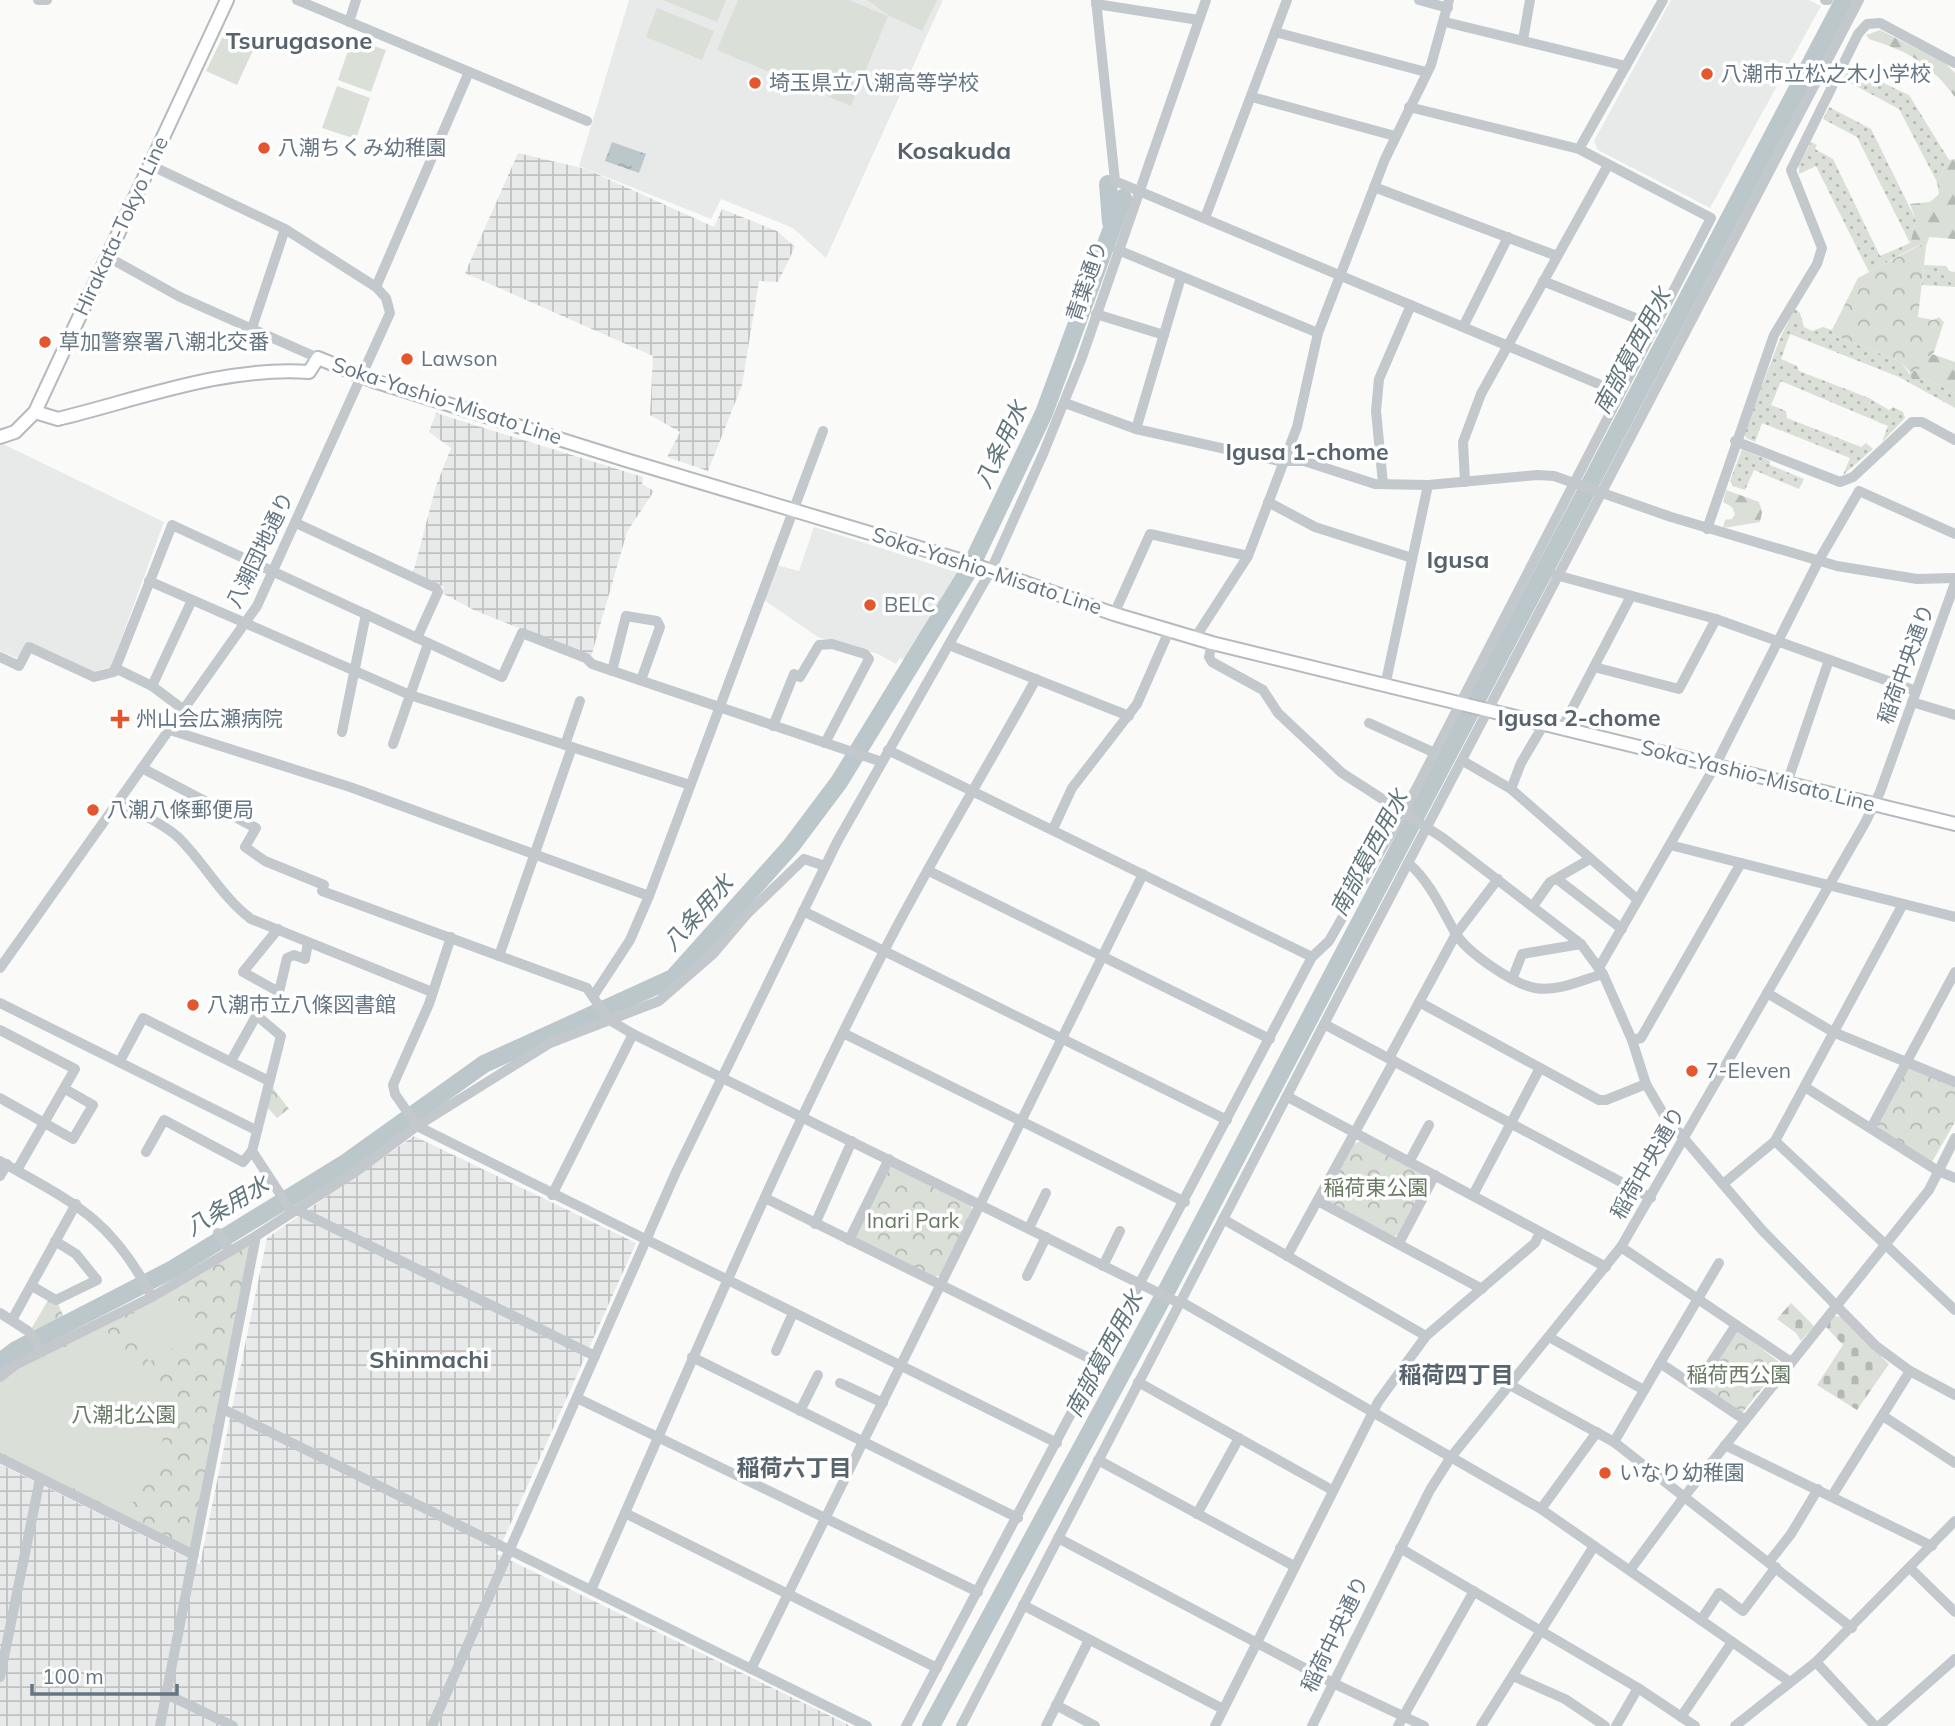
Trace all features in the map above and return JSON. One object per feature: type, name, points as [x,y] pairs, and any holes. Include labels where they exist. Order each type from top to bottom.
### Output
[{"type":"main road","name":"Hirakata-Tokyo Line","points":[[0,437],[15,432],[35,412],[227,0]]},
{"type":"main road","name":"Soka-Yashio-Misato Line","points":[[35,412],[58,419],[242,374],[279,370],[309,372],[318,358],[363,377],[991,570],[1169,631],[1955,824]]},
{"type":"street","points":[[38,0],[47,0]]},
{"type":"street","points":[[297,0],[587,121]]},
{"type":"street","points":[[349,22],[356,0]]},
{"type":"street","name":"青葉通り","points":[[432,1726],[645,1241],[722,1077],[825,866],[991,570],[1065,403],[1206,0]]},
{"type":"street","points":[[1205,218],[1287,0]]},
{"type":"street","points":[[1195,638],[1248,556],[1297,427],[1318,333],[1374,187],[1426,72],[1445,22],[1449,4],[1419,0]]},
{"type":"street","points":[[1523,40],[1530,0]]},
{"type":"street","points":[[1579,149],[1663,0]]},
{"type":"street","points":[[961,1726],[1408,863],[1424,826],[1463,761],[1485,710],[1597,491],[1859,0]]},
{"type":"street","points":[[1199,20],[1132,4],[1096,2],[1115,181],[1620,393]]},
{"type":"street","points":[[1445,22],[1626,66]]},
{"type":"street","points":[[1707,528],[1774,335],[1821,256],[1821,239],[1793,183],[1791,170],[1858,34],[1867,24],[1880,23],[1953,58]]},
{"type":"street","points":[[1275,32],[1426,72]]},
{"type":"street","points":[[150,165],[285,229],[376,287],[469,72]]},
{"type":"street","points":[[1252,97],[1395,136]]},
{"type":"street","points":[[906,1726],[1312,957],[1329,941],[1406,814],[1711,218],[1579,149],[1409,107]]},
{"type":"street","points":[[1465,482],[1463,442],[1481,394],[1608,165]]},
{"type":"street","points":[[1374,187],[1557,256]]},
{"type":"street","points":[[251,331],[285,229]]},
{"type":"street","points":[[1463,327],[1508,237]]},
{"type":"street","points":[[1118,250],[1318,333]]},
{"type":"street","points":[[106,256],[180,297],[251,331],[318,358]]},
{"type":"street","points":[[1136,429],[1181,276]]},
{"type":"street","points":[[1544,281],[1655,326]]},
{"type":"street","name":"八潮団地通り","points":[[0,968],[245,624],[274,572],[390,313],[386,298],[376,287]]},
{"type":"street","points":[[1383,484],[1376,411],[1379,379],[1410,305]]},
{"type":"street","points":[[1096,314],[1164,335]]},
{"type":"street","points":[[1065,403],[1136,429],[1285,461],[1318,464],[1366,482],[1428,485],[1537,474],[1576,483],[1707,528],[1819,560],[1906,578],[1955,580]]},
{"type":"street","points":[[1735,441],[1840,482],[1853,477],[1912,422],[1922,422],[1955,440]]},
{"type":"street","points":[[594,995],[630,940],[649,896],[823,431]]},
{"type":"street","points":[[1385,686],[1428,485]]},
{"type":"street","points":[[1408,863],[1418,871],[1456,934],[1475,957],[1534,988],[1560,988],[1601,970],[1638,900],[1716,766],[1819,560],[1859,491],[1955,534]]},
{"type":"street","points":[[1268,502],[1315,527],[1412,558]]},
{"type":"street","points":[[296,523],[436,588],[438,592],[417,638]]},
{"type":"street","points":[[0,657],[19,666],[29,647],[94,677],[114,672],[172,525],[502,677],[522,633],[612,671],[882,762]]},
{"type":"street","points":[[1114,614],[1150,534],[1248,556]]},
{"type":"street","points":[[1556,575],[1716,619],[1916,691]]},
{"type":"street","name":"稲荷中央通り","points":[[1312,1726],[1399,1548],[1451,1457],[1621,1247],[1875,804],[1955,580]]},
{"type":"street","points":[[149,581],[410,695],[690,785]]},
{"type":"street","points":[[1562,728],[1631,596]]},
{"type":"street","points":[[152,687],[192,600]]},
{"type":"street","points":[[342,732],[366,614]]},
{"type":"street","points":[[612,671],[626,616],[657,621],[660,627],[641,680]]},
{"type":"street","points":[[1594,667],[1679,689],[1716,619]]},
{"type":"street","points":[[1053,830],[1072,788],[1129,716],[1169,631]]},
{"type":"street","points":[[1212,643],[1209,657],[1212,662],[1263,690],[1278,713],[1342,773],[1424,826],[1533,905],[1581,944],[1601,970],[1632,1040],[1646,1084],[1664,1115],[1768,1237],[1876,1346],[1910,1371],[1955,1395]]},
{"type":"street","points":[[393,744],[428,644]]},
{"type":"street","points":[[774,726],[794,674],[800,677],[819,645],[832,644],[865,654],[869,659],[825,743]]},
{"type":"street","points":[[949,645],[1129,716]]},
{"type":"street","points":[[1787,783],[1829,660]]},
{"type":"street","points":[[115,668],[152,687],[184,710]]},
{"type":"street","points":[[591,1590],[726,1280],[843,1033],[884,951],[1036,680]]},
{"type":"street","points":[[499,956],[536,856],[580,701]]},
{"type":"street","points":[[1912,702],[1955,715]]},
{"type":"street","points":[[1369,723],[1435,753]]},
{"type":"street","points":[[1511,789],[1521,764],[1544,724]]},
{"type":"street","points":[[170,730],[350,788],[649,896]]},
{"type":"street","points":[[888,750],[1312,957]]},
{"type":"street","points":[[1463,761],[1511,789],[1638,900]]},
{"type":"street","points":[[142,768],[256,828],[245,847],[265,861],[323,888],[587,988],[608,1019],[633,1034],[1140,1285],[1180,1302],[1541,1509],[1790,1682]]},
{"type":"street","points":[[119,801],[163,824],[180,839],[230,903],[251,919],[432,992]]},
{"type":"street","points":[[1670,845],[1955,917]]},
{"type":"street","points":[[0,1377],[228,1248],[256,1236],[358,1170],[417,1126],[550,1043],[659,1001],[684,980],[804,859],[825,866]]},
{"type":"street","points":[[1533,905],[1557,879],[1590,859]]},
{"type":"street","points":[[1632,1040],[1641,1038],[1741,863]]},
{"type":"street","points":[[929,871],[1270,1040]]},
{"type":"street","points":[[751,1669],[1143,874]]},
{"type":"street","points":[[1287,1256],[1355,1133],[1419,1002],[1456,934],[1498,879]]},
{"type":"street","points":[[1557,879],[1622,929]]},
{"type":"street","points":[[1723,1184],[1775,1141],[1903,904]]},
{"type":"street","points":[[803,911],[1227,1120]]},
{"type":"street","points":[[278,929],[243,972],[279,992],[288,958],[294,955],[305,959],[308,943]]},
{"type":"street","points":[[451,937],[429,1004],[393,1085],[395,1094],[417,1126],[1057,1443]]},
{"type":"street","points":[[1513,977],[1522,954],[1581,944]]},
{"type":"street","points":[[1871,1128],[1955,972]]},
{"type":"street","points":[[1767,993],[1833,1032],[1955,1082]]},
{"type":"street","points":[[1419,1002],[1599,1100],[1606,1100],[1646,1084]]},
{"type":"street","points":[[0,1003],[256,1130]]},
{"type":"street","points":[[146,1152],[164,1120],[243,1161],[252,1151],[281,1036],[258,1012],[231,1060]]},
{"type":"street","points":[[120,1061],[143,1018],[269,1081]]},
{"type":"street","points":[[1324,1024],[1651,1198]]},
{"type":"street","points":[[0,1030],[75,1069],[17,1170]]},
{"type":"street","points":[[843,1033],[1185,1202]]},
{"type":"street","points":[[552,1195],[633,1034]]},
{"type":"street","points":[[1473,1195],[1540,1068]]},
{"type":"street","points":[[1805,1087],[1938,1171],[1955,1178]]},
{"type":"street","points":[[0,1098],[73,1139],[93,1105],[65,1089]]},
{"type":"street","points":[[1287,1097],[1606,1267]]},
{"type":"street","points":[[1409,1162],[1429,1125]]},
{"type":"street","points":[[1630,1570],[1684,1497],[1929,1190],[1955,1138]]},
{"type":"street","points":[[815,1224],[852,1141]]},
{"type":"street","points":[[1775,1141],[1955,1310]]},
{"type":"street","points":[[252,1151],[293,1210],[595,1356]]},
{"type":"street","points":[[849,1240],[889,1159]]},
{"type":"street","points":[[0,1176],[3,1163],[76,1204],[106,1230],[137,1271],[150,1294]]},
{"type":"street","points":[[1399,1243],[1435,1175]]},
{"type":"street","points":[[1029,1228],[1046,1193]]},
{"type":"street","points":[[765,1198],[1099,1363]]},
{"type":"street","points":[[1318,1201],[1482,1289]]},
{"type":"street","points":[[12,1320],[76,1204]]},
{"type":"street","points":[[1223,1219],[1426,1336]]},
{"type":"street","points":[[1102,1266],[1120,1231]]},
{"type":"street","points":[[1215,1726],[1372,1412],[1426,1336],[1535,1243],[1540,1232]]},
{"type":"street","points":[[218,1233],[228,1248]]},
{"type":"street","points":[[160,1726],[256,1236]]},
{"type":"street","points":[[1027,1276],[1046,1237]]},
{"type":"street","points":[[32,1286],[55,1300],[97,1280],[76,1254],[55,1241]]},
{"type":"street","points":[[1621,1247],[1791,1362]]},
{"type":"street","points":[[1614,1442],[1719,1263]]},
{"type":"street","points":[[0,1313],[28,1331],[42,1352]]},
{"type":"street","points":[[776,1351],[793,1313]]},
{"type":"street","points":[[1696,1386],[1736,1325]]},
{"type":"street","points":[[1549,1337],[1644,1390]]},
{"type":"street","points":[[692,1357],[1018,1518]]},
{"type":"street","points":[[1660,1363],[1745,1420]]},
{"type":"street","points":[[1832,1496],[1910,1371]]},
{"type":"street","points":[[800,1411],[818,1375]]},
{"type":"street","points":[[1138,1382],[1332,1490]]},
{"type":"street","points":[[839,1383],[883,1404]]},
{"type":"street","points":[[1510,1385],[1614,1442],[1852,1628]]},
{"type":"street","points":[[577,1398],[978,1592]]},
{"type":"street","points":[[223,1409],[867,1726]]},
{"type":"street","points":[[1883,1416],[1955,1463]]},
{"type":"street","points":[[1541,1509],[1597,1432]]},
{"type":"street","points":[[1197,1514],[1239,1438]]},
{"type":"street","points":[[1725,1445],[1932,1546]]},
{"type":"street","points":[[0,1458],[194,1555]]},
{"type":"street","points":[[1098,1460],[1294,1566]]},
{"type":"street","points":[[0,1678],[40,1479]]},
{"type":"street","points":[[1701,1620],[1719,1593],[1743,1611],[1818,1489]]},
{"type":"street","points":[[625,1513],[937,1668]]},
{"type":"street","points":[[1735,1726],[1815,1662],[1852,1628],[1955,1521]]},
{"type":"street","points":[[1058,1538],[1401,1721],[1424,1726]]},
{"type":"street","points":[[1481,1726],[1594,1546]]},
{"type":"street","points":[[1399,1548],[1638,1688],[1695,1726]]},
{"type":"street","points":[[1910,1568],[1955,1612]]},
{"type":"street","points":[[1401,1721],[1474,1591]]},
{"type":"street","points":[[1023,1605],[1223,1709]]},
{"type":"street","points":[[1046,1726],[1089,1640]]},
{"type":"street","points":[[1681,1717],[1732,1642]]},
{"type":"street","points":[[1815,1662],[1877,1726],[1955,1659]]},
{"type":"street","points":[[1513,1676],[1565,1699],[1605,1726]]},
{"type":"street","points":[[1616,1726],[1638,1688]]},
{"type":"street","points":[[166,1694],[233,1726]]},
{"type":"street","points":[[1056,1705],[1095,1726]]},
{"type":"shaded area","name":"埼玉県立八潮高等学校","points":[[629,0],[943,0],[826,258],[793,228],[721,199],[711,219],[579,166]]},
{"type":"shaded area","name":"八潮市立松之木小学校","points":[[1671,0],[1809,0],[1821,6],[1710,208],[1598,150],[1594,141]]},
{"type":"shaded area","points":[[518,153],[586,169],[714,227],[722,209],[777,231],[795,247],[778,282],[759,281],[742,385],[708,471],[667,457],[680,432],[650,415],[653,356],[465,273]]},
{"type":"shaded area","points":[[436,413],[643,477],[642,484],[654,491],[627,532],[591,657],[474,610],[442,593],[444,587],[413,573],[436,486],[451,448],[429,432]]},
{"type":"shaded area","points":[[3,444],[164,522],[111,667],[93,672],[27,643],[17,658],[0,651],[0,445]]},
{"type":"shaded area","points":[[814,527],[957,572],[905,660],[900,658],[896,664],[878,654],[818,637],[764,600],[776,565],[799,571]]},
{"type":"shaded area","points":[[414,1136],[636,1243],[497,1554],[851,1726],[0,1726],[0,1464],[200,1564],[267,1238]]},
{"type":"green space","points":[[663,0],[726,0],[717,22]]},
{"type":"green space","points":[[738,0],[849,0],[888,16],[851,106],[717,50]]},
{"type":"green space","points":[[867,0],[937,0],[922,31],[888,15]]},
{"type":"green space","points":[[657,8],[714,31],[702,60],[646,37]]},
{"type":"green space","points":[[1880,30],[1945,63],[1955,73],[1955,97],[1937,75],[1918,60],[1869,39],[1866,35]]},
{"type":"green space","points":[[224,34],[254,48],[237,85],[206,71]]},
{"type":"green space","points":[[352,39],[386,50],[371,92],[338,80]]},
{"type":"green space","points":[[1849,67],[1909,95],[1949,160],[1937,182],[1899,109],[1843,79]]},
{"type":"green space","points":[[337,86],[370,98],[356,139],[322,128]]},
{"type":"green space","points":[[1829,107],[1871,129],[1916,220],[1910,243],[1857,137],[1823,119]]},
{"type":"green space","points":[[1811,142],[1817,145],[1815,149],[1833,159],[1880,256],[1910,243],[1913,248],[1869,272],[1816,166],[1799,174],[1799,165]]},
{"type":"green space","points":[[1955,159],[1955,239],[1929,237],[1926,247],[1920,245],[1913,248],[1910,244],[1916,220],[1910,204],[1930,202],[1939,194],[1937,182],[1949,160]]},
{"type":"green space","points":[[1920,245],[1926,247],[1918,317],[1933,320],[1939,317],[1944,322],[1933,355],[1920,358],[1919,371],[1909,371],[1901,362],[1834,335],[1832,330],[1858,278]]},
{"type":"green space","points":[[1924,265],[1946,266],[1949,271],[1955,272],[1955,287],[1922,285]]},
{"type":"green space","points":[[1795,309],[1800,313],[1804,327],[1812,331],[1823,327],[1832,330],[1834,335],[1901,362],[1913,379],[1928,380],[1955,393],[1955,408],[1899,377],[1790,334],[1781,359],[1797,366],[1799,371],[1869,398],[1889,410],[1893,407],[1903,412],[1905,418],[1882,442],[1888,426],[1781,381],[1771,405],[1786,411],[1787,418],[1861,447],[1866,443],[1873,449],[1843,475],[1850,458],[1762,423],[1755,442],[1746,438],[1744,433],[1781,336]]},
{"type":"green space","points":[[1929,353],[1955,362],[1955,393],[1928,380],[1912,379],[1909,371],[1918,371],[1920,358]]},
{"type":"green space","points":[[1742,449],[1770,461],[1770,465],[1804,479],[1799,489],[1754,470],[1745,490],[1733,486],[1730,481]]},
{"type":"green space","points":[[1726,490],[1759,502],[1762,512],[1760,522],[1723,528],[1725,520],[1732,519],[1735,514],[1732,507],[1723,502]]},
{"type":"green space","points":[[1910,1068],[1955,1086],[1955,1122],[1932,1162],[1878,1128],[1877,1123],[1906,1070]]},
{"type":"green space","points":[[272,1087],[289,1109],[277,1118],[267,1107]]},
{"type":"green space","name":"稲荷東公園","points":[[1361,1141],[1427,1176],[1428,1182],[1399,1235],[1394,1236],[1328,1201],[1326,1194],[1353,1144]]},
{"type":"green space","name":"Inari Park","points":[[894,1166],[970,1203],[972,1210],[940,1275],[935,1277],[857,1239],[855,1235],[889,1168]]},
{"type":"green space","name":"八潮北公園","points":[[251,1242],[193,1552],[0,1455],[0,1382],[18,1368]]},
{"type":"green space","points":[[172,1290],[198,1333],[149,1362],[124,1319]]},
{"type":"green space","points":[[51,1295],[56,1299],[66,1322],[35,1339],[30,1331]]},
{"type":"green space","points":[[1791,1303],[1814,1326],[1801,1341],[1796,1333],[1777,1319]]},
{"type":"green space","points":[[1834,1316],[1841,1317],[1889,1364],[1857,1410],[1817,1385],[1843,1345],[1826,1327]]},
{"type":"green space","points":[[103,1328],[142,1371],[155,1393],[162,1416],[163,1439],[157,1462],[144,1487],[124,1513],[6,1455],[0,1447],[3,1383],[20,1370]]},
{"type":"green space","name":"稲荷西公園","points":[[1738,1331],[1782,1364],[1742,1413],[1701,1384]]},
{"type":"water","points":[[612,142],[646,154],[639,173],[605,161]]},
{"type":"waterway","name":"南部葛西用水","points":[[931,1726],[1168,1288],[1844,0]]},
{"type":"waterway","points":[[1108,184],[1111,222]]},
{"type":"waterway","name":"八条用水","points":[[0,1362],[16,1350],[173,1269],[344,1164],[484,1064],[673,978],[791,846],[839,782],[969,570],[1044,413],[1123,198]]},
{"type":"place","name":"八潮市立松之木小学校","points":[[1707,74]]},
{"type":"place","name":"埼玉県立八潮高等学校","points":[[755,83]]},
{"type":"place","name":"八潮ちくみ幼稚園","points":[[264,148]]},
{"type":"place","name":"草加警察署八潮北交番","points":[[45,342]]},
{"type":"place","name":"Lawson","points":[[407,359]]},
{"type":"place","name":"BELC","points":[[870,605]]},
{"type":"place","name":"州山会広瀬病院","points":[[120,719]]},
{"type":"place","name":"八潮八條郵便局","points":[[93,810]]},
{"type":"place","name":"八潮市立八條図書館","points":[[193,1005]]},
{"type":"place","name":"7-Eleven","points":[[1692,1071]]},
{"type":"place","name":"いなり幼稚園","points":[[1605,1473]]},
{"type":"district","name":"Tsurugasone","points":[[299,41]]},
{"type":"district","name":"Kosakuda","points":[[954,151]]},
{"type":"district","name":"Igusa 1-chome","points":[[1307,452]]},
{"type":"district","name":"Igusa","points":[[1458,560]]},
{"type":"district","name":"Igusa 2-chome","points":[[1579,718]]},
{"type":"district","name":"Shinmachi","points":[[429,1360]]},
{"type":"district","name":"稲荷四丁目","points":[[1456,1375]]},
{"type":"district","name":"稲荷六丁目","points":[[794,1468]]}]
